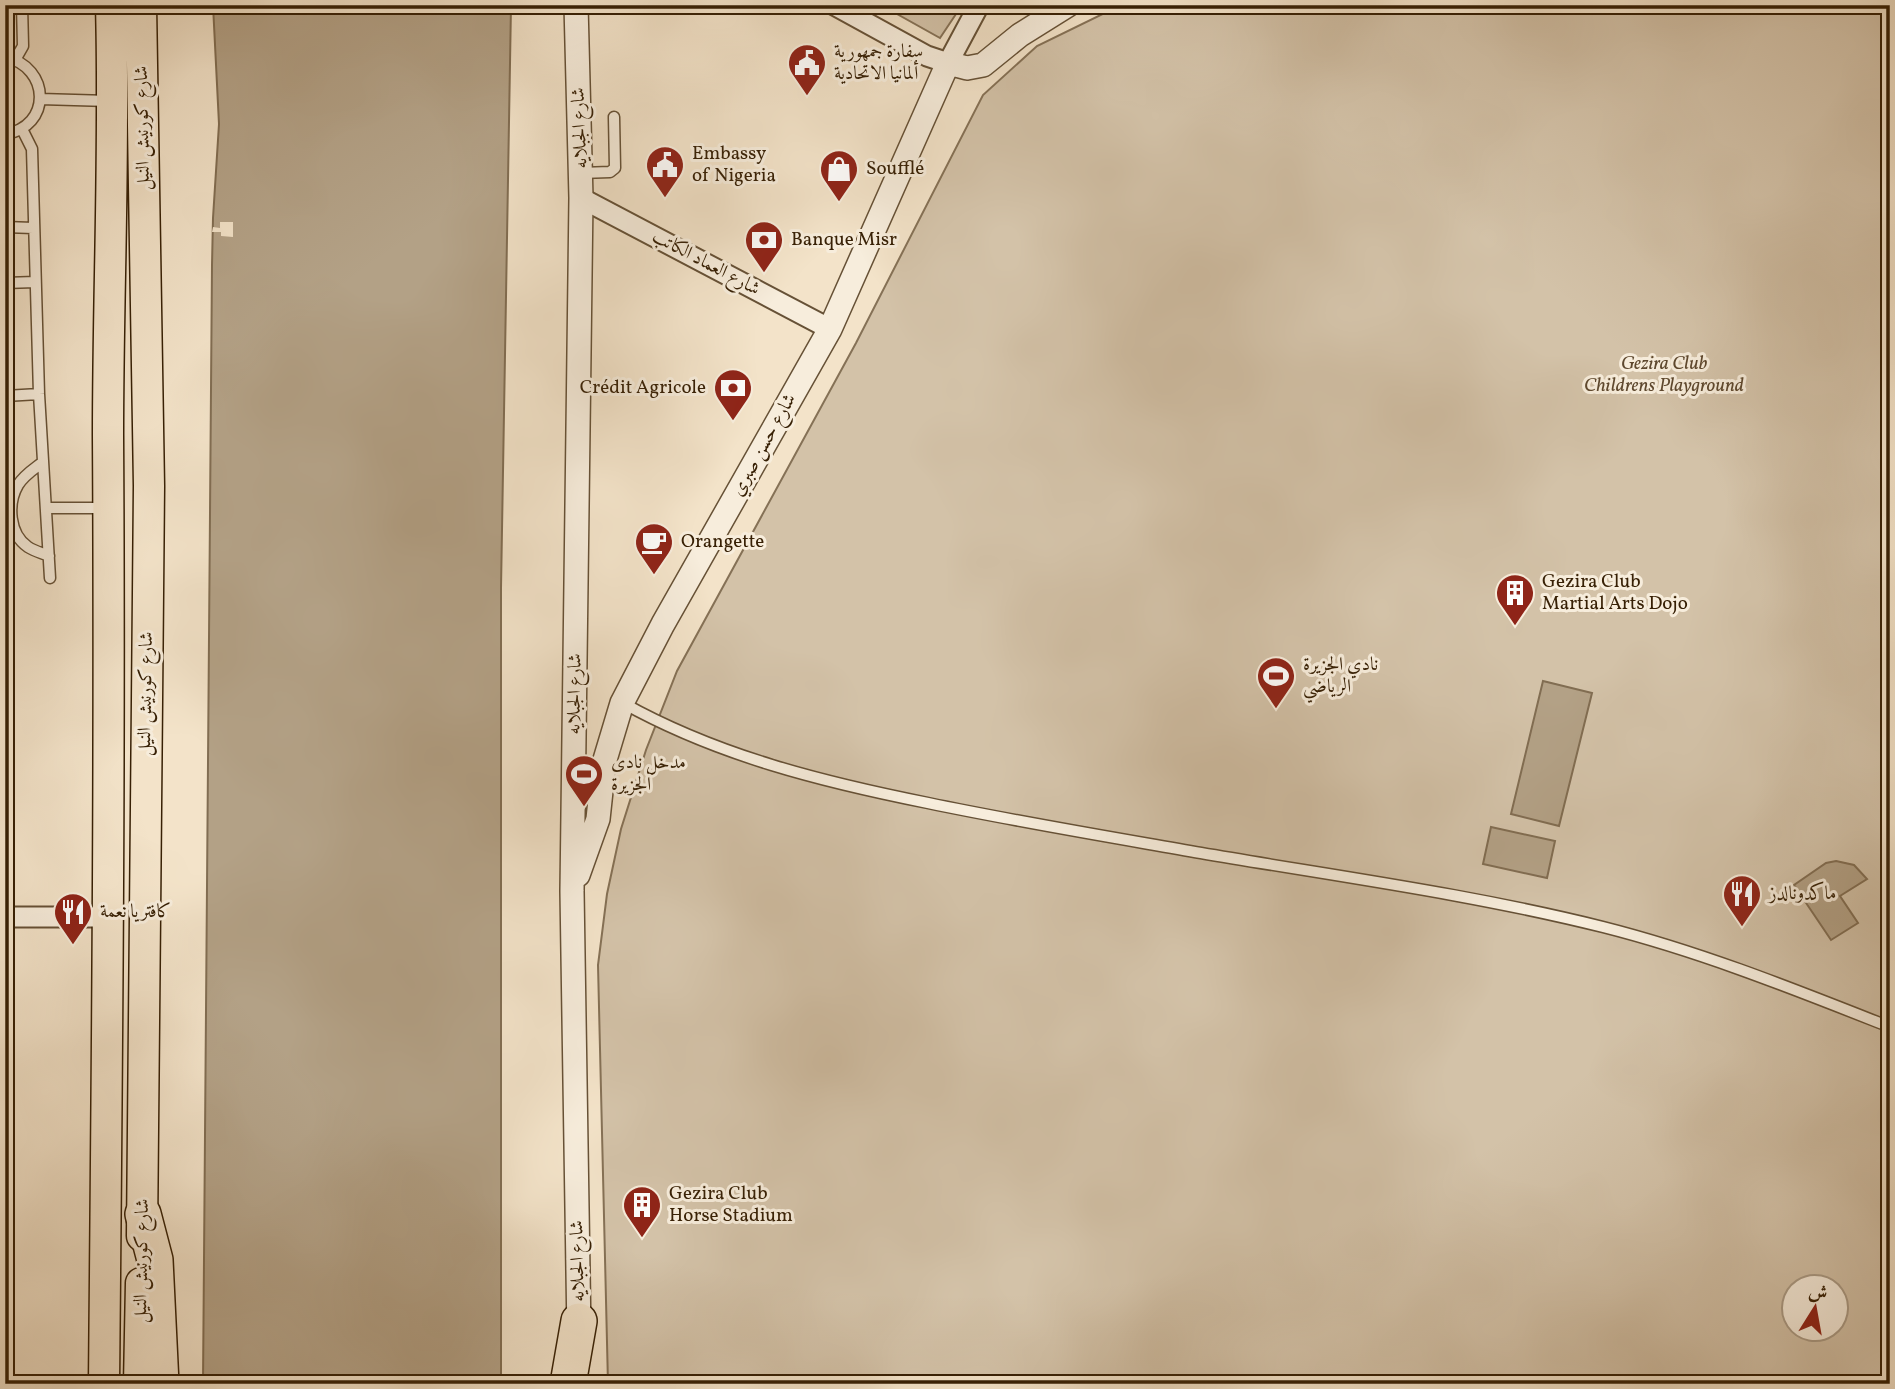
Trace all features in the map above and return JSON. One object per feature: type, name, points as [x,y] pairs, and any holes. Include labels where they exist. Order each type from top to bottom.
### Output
[{"type":"highway","points":[[143,1214],[155,1260],[161,1384]]},
{"type":"highway","points":[[568,1384],[579,1321]]},
{"type":"main road","name":"شارع كورنيش النيل","points":[[104,1384],[109,917],[108,432],[113,101],[111,5]]},
{"type":"main road","name":"شارع كورنيش النيل","points":[[139,1384],[143,1214],[149,486],[141,5]]},
{"type":"main road","points":[[108,432],[131,430],[148,416]]},
{"type":"main road","points":[[109,470],[130,474],[149,486]]},
{"type":"street","name":"شارع الجبلايه","points":[[576,5],[582,198],[572,891],[580,1384]]},
{"type":"street","points":[[834,5],[927,56],[967,68],[983,65],[1020,35],[1068,5]]},
{"type":"street","name":"شارع حسن صبري","points":[[572,891],[598,819],[604,763],[622,703],[663,624],[830,329],[948,63],[979,5]]},
{"type":"street","name":"شارع العماد الكاتب","points":[[582,198],[830,329]]},
{"type":"street","points":[[5,917],[109,917]]},
{"type":"lane","points":[[5,134],[22,129],[34,117],[40,99],[38,82],[34,75],[29,69],[10,59],[23,46],[22,5]]},
{"type":"lane","points":[[40,99],[113,101]]},
{"type":"lane","points":[[581,173],[610,172],[615,168],[614,117]]},
{"type":"lane","points":[[22,129],[32,149],[34,282],[50,578]]},
{"type":"lane","points":[[5,228],[33,228]]},
{"type":"lane","points":[[5,283],[34,282]]},
{"type":"lane","points":[[5,397],[39,394]]},
{"type":"lane","points":[[43,462],[24,477],[11,507],[14,528],[20,538],[27,546],[49,556]]},
{"type":"lane","points":[[46,508],[109,508]]},
{"type":"lane","points":[[622,703],[648,717],[743,756],[813,778],[991,816],[1476,901],[1602,927],[1748,972],[1890,1027]]},
{"type":"green space","points":[[881,5],[962,5],[940,38]]},
{"type":"green space","name":"نادي الجزيرة الرياضي","points":[[1121,5],[1875,5],[1890,13],[1890,1384],[608,1384],[598,965],[607,894],[621,829],[646,750],[677,671],[856,343],[983,95],[1037,46]]},
{"type":"shaded area","points":[[213,5],[511,5],[501,588],[501,1384],[203,1384],[212,265],[219,124]]},
{"type":"shaded area","points":[[1543,681],[1592,693],[1559,826],[1511,814]]},
{"type":"shaded area","points":[[1491,827],[1555,841],[1547,878],[1483,864]]},
{"type":"shaded area","points":[[1836,861],[1854,865],[1867,879],[1840,896],[1858,923],[1831,940],[1794,885],[1826,863]]},
{"type":"pier","points":[[220,222],[233,222],[233,237],[212,232],[213,227],[220,228]]},
{"type":"place","name":"سفارة جمهورية ألمانيا الاتحادية","points":[[807,97]]},
{"type":"place","name":"Embassy of Nigeria","points":[[665,199]]},
{"type":"place","name":"Soufflé","points":[[839,203]]},
{"type":"place","name":"Banque Misr","points":[[764,274]]},
{"type":"place","name":"Crédit Agricole","points":[[733,422]]},
{"type":"place","name":"Orangette","points":[[654,576]]},
{"type":"place","name":"Gezira Club Martial Arts Dojo","points":[[1515,627]]},
{"type":"place","name":"نادي الجزيرة الرياضي","points":[[1276,710]]},
{"type":"place","name":"مدخل نادى الجزيرة","points":[[584,808]]},
{"type":"place","name":"ماكدونالدز","points":[[1742,928]]},
{"type":"place","name":"كافتريا نعمة","points":[[73,946]]},
{"type":"place","name":"Gezira Club Horse Stadium","points":[[642,1239]]},
{"type":"park label","name":"Gezira Club Childrens Playground","points":[[1664,375]]}]
